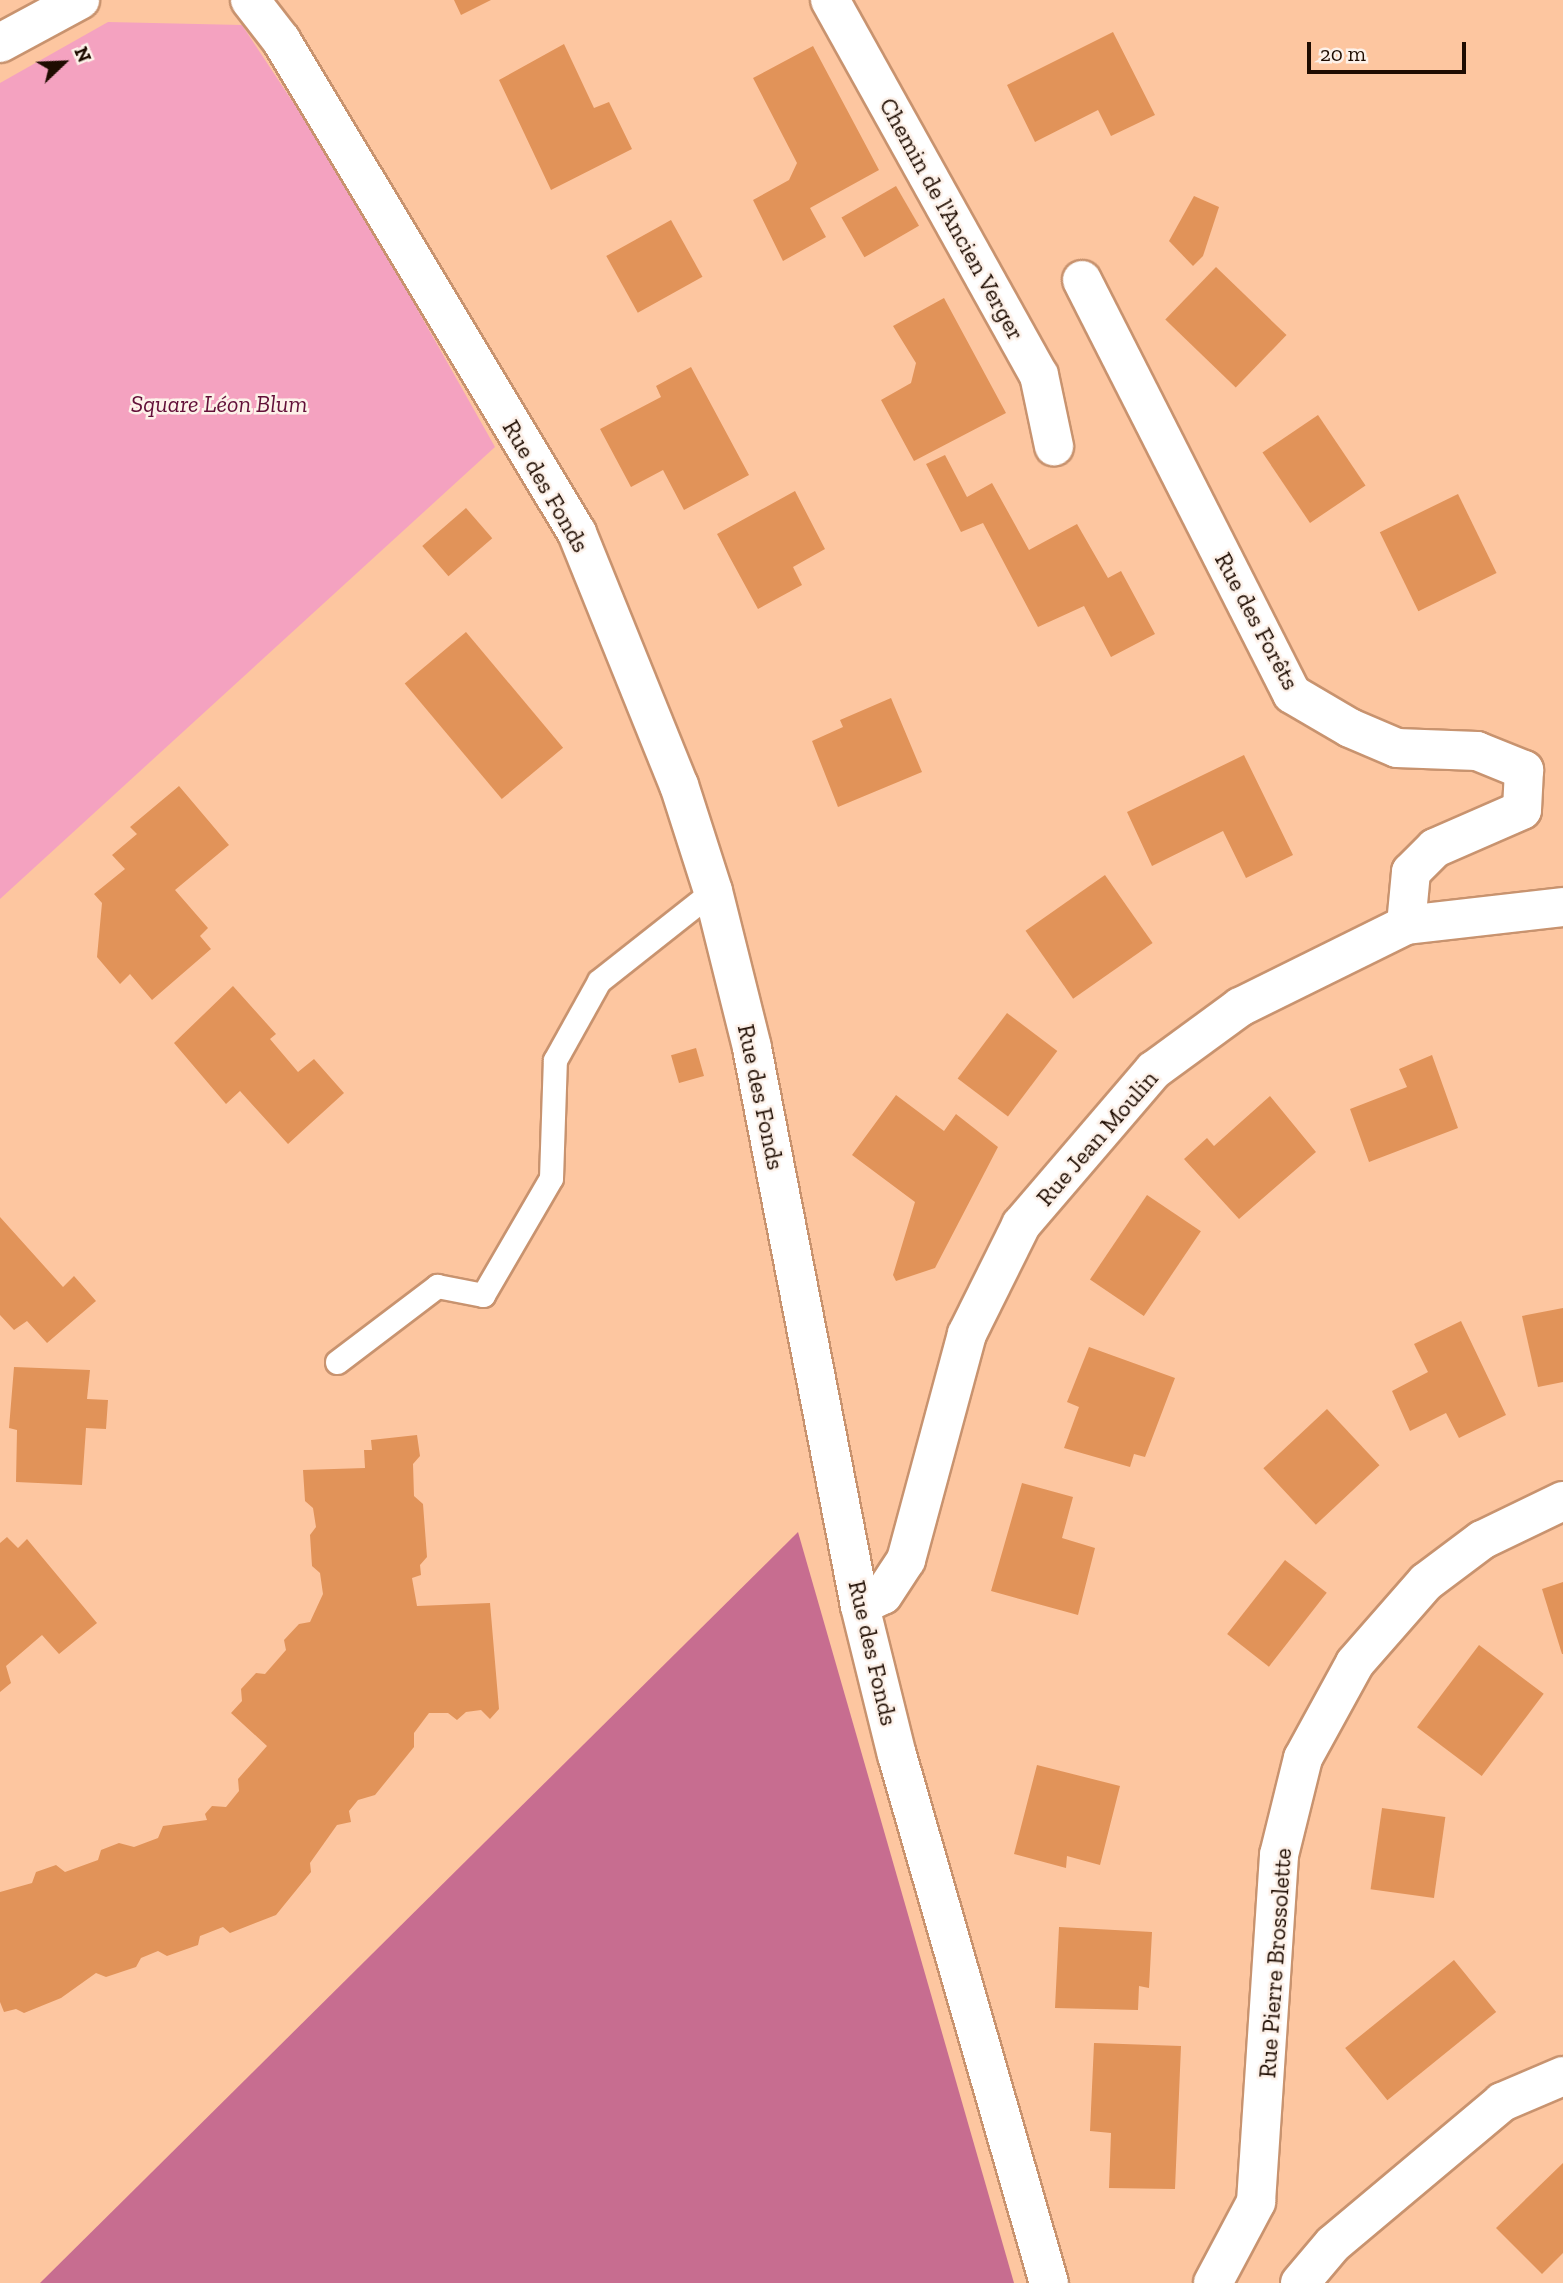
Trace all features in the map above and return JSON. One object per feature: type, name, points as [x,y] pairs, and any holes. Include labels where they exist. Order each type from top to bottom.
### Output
[{"type":"street","points":[[0,43],[80,0]]},
{"type":"street","name":"Rue des Fonds","points":[[250,0],[281,40],[577,533],[679,785],[713,891],[752,1048],[860,1605],[897,1755],[1049,2283]]},
{"type":"street","name":"Chemin de l'Ancien Verger","points":[[830,0],[1039,375],[1054,446]]},
{"type":"street","name":"Rue des Forêts","points":[[1082,280],[1292,694],[1350,728],[1397,748],[1478,751],[1524,771],[1522,810],[1434,848],[1411,872],[1406,925]]},
{"type":"street","name":"Rue Jean Moulin","points":[[860,1605],[883,1595],[906,1560],[967,1334],[1021,1225],[1154,1070],[1240,1007],[1406,925],[1563,907]]},
{"type":"street","name":"Rue Pierre Brossolette","points":[[1213,2283],[1256,2202],[1279,1855],[1303,1758],[1355,1663],[1426,1582],[1482,1540],[1563,1501]]},
{"type":"street","points":[[1300,2283],[1333,2244],[1502,2102],[1563,2076]]},
{"type":"lane","points":[[337,1362],[437,1286],[483,1295],[551,1178],[555,1060],[599,981],[713,891]]},
{"type":"green space","name":"Square Léon Blum","points":[[108,22],[242,25],[345,181],[495,447],[0,899],[0,83]]},
{"type":"shaded area","points":[[798,1532],[1014,2283],[40,2283]]},
{"type":"building","points":[[454,0],[491,0],[461,15]]},
{"type":"building","points":[[1113,32],[1155,115],[1111,136],[1098,110],[1035,142],[1007,85]]},
{"type":"building","points":[[564,44],[594,108],[609,102],[632,149],[551,190],[499,80]]},
{"type":"building","points":[[813,46],[879,170],[810,208],[826,237],[783,261],[753,200],[789,180],[797,163],[753,78]]},
{"type":"building","points":[[896,186],[919,226],[864,257],[841,218]]},
{"type":"building","points":[[1194,196],[1219,207],[1203,256],[1193,266],[1169,241]]},
{"type":"building","points":[[671,220],[703,277],[638,313],[606,256]]},
{"type":"building","points":[[1216,267],[1286,335],[1236,388],[1165,320]]},
{"type":"building","points":[[944,298],[1006,413],[914,461],[881,400],[911,383],[916,363],[893,326]]},
{"type":"building","points":[[691,367],[749,475],[684,510],[663,470],[631,487],[600,429],[661,397],[656,386]]},
{"type":"building","points":[[1318,415],[1366,485],[1310,523],[1262,452]]},
{"type":"building","points":[[945,455],[967,497],[992,483],[1029,550],[1077,524],[1108,578],[1121,571],[1155,634],[1111,657],[1084,606],[1038,627],[983,523],[961,532],[926,464]]},
{"type":"building","points":[[795,491],[825,549],[793,567],[802,585],[758,609],[717,534]]},
{"type":"building","points":[[1458,494],[1497,573],[1418,611],[1380,532]]},
{"type":"building","points":[[466,508],[492,538],[448,576],[422,546]]},
{"type":"building","points":[[466,632],[563,748],[502,799],[405,683]]},
{"type":"building","points":[[891,698],[922,772],[838,807],[812,741],[843,727],[840,720]]},
{"type":"building","points":[[1244,755],[1293,855],[1246,878],[1223,831],[1152,866],[1127,812]]},
{"type":"building","points":[[179,786],[229,845],[175,890],[208,928],[200,936],[211,949],[152,1000],[130,974],[120,984],[97,957],[102,903],[94,894],[125,869],[112,855],[137,834],[130,827]]},
{"type":"building","points":[[1105,875],[1153,943],[1073,999],[1026,931]]},
{"type":"building","points":[[233,986],[276,1034],[270,1039],[298,1072],[314,1059],[344,1093],[288,1144],[240,1091],[226,1104],[174,1043]]},
{"type":"building","points":[[1007,1013],[1057,1051],[1008,1116],[958,1078]]},
{"type":"building","points":[[696,1048],[704,1076],[679,1083],[671,1055]]},
{"type":"building","points":[[1432,1055],[1458,1128],[1369,1162],[1350,1109],[1407,1087],[1399,1069]]},
{"type":"building","points":[[896,1095],[944,1131],[956,1114],[998,1147],[935,1268],[896,1281],[893,1275],[915,1202],[852,1155]]},
{"type":"building","points":[[1270,1096],[1316,1152],[1239,1219],[1184,1159],[1207,1138],[1214,1146]]},
{"type":"building","points":[[1147,1195],[1201,1231],[1144,1316],[1090,1280]]},
{"type":"building","points":[[0,1217],[63,1287],[74,1276],[96,1301],[47,1343],[27,1321],[14,1330],[0,1315]]},
{"type":"building","points":[[1563,1308],[1563,1382],[1538,1387],[1522,1316]]},
{"type":"building","points":[[1461,1321],[1506,1415],[1459,1438],[1446,1413],[1410,1431],[1392,1391],[1428,1372],[1414,1344]]},
{"type":"building","points":[[1089,1347],[1175,1378],[1145,1457],[1134,1454],[1130,1467],[1064,1448],[1079,1407],[1067,1402]]},
{"type":"building","points":[[14,1367],[90,1370],[87,1399],[108,1400],[106,1429],[86,1428],[82,1485],[16,1482],[17,1430],[9,1428]]},
{"type":"building","points":[[1327,1409],[1380,1465],[1316,1525],[1263,1468]]},
{"type":"building","points":[[417,1435],[420,1456],[413,1464],[414,1496],[423,1504],[427,1557],[420,1565],[421,1575],[412,1578],[417,1606],[490,1603],[499,1709],[490,1719],[481,1710],[466,1712],[457,1720],[448,1713],[429,1713],[414,1733],[414,1747],[375,1795],[358,1800],[349,1811],[351,1822],[337,1825],[310,1863],[311,1872],[276,1915],[230,1933],[223,1927],[200,1936],[198,1945],[167,1956],[158,1951],[141,1958],[136,1967],[106,1977],[96,1973],[61,1998],[24,2013],[16,2009],[4,2012],[0,2002],[0,1892],[32,1883],[36,1872],[56,1865],[65,1872],[98,1860],[101,1850],[119,1843],[134,1847],[158,1838],[163,1826],[207,1820],[205,1814],[212,1806],[226,1807],[239,1791],[238,1779],[267,1746],[231,1713],[242,1701],[241,1689],[256,1673],[265,1674],[286,1650],[284,1640],[299,1624],[310,1622],[323,1594],[320,1573],[312,1566],[310,1535],[316,1527],[313,1508],[305,1501],[303,1470],[365,1468],[364,1450],[372,1450],[371,1440]]},
{"type":"building","points":[[1022,1483],[1073,1497],[1062,1538],[1095,1548],[1078,1615],[991,1591]]},
{"type":"building","points":[[7,1537],[18,1548],[27,1539],[97,1623],[59,1654],[42,1635],[6,1666],[11,1683],[0,1692],[0,1543]]},
{"type":"building","points":[[1285,1560],[1327,1593],[1269,1667],[1227,1634]]},
{"type":"building","points":[[1563,1582],[1563,1654],[1562,1654],[1542,1589]]},
{"type":"building","points":[[1479,1645],[1544,1694],[1482,1776],[1417,1727]]},
{"type":"building","points":[[1037,1765],[1120,1786],[1100,1865],[1067,1856],[1066,1868],[1014,1854]]},
{"type":"building","points":[[1382,1808],[1445,1817],[1434,1898],[1371,1889]]},
{"type":"building","points":[[1059,1927],[1152,1932],[1149,1988],[1139,1986],[1138,2010],[1055,2008]]},
{"type":"building","points":[[1454,1960],[1496,2012],[1387,2100],[1345,2048]]},
{"type":"building","points":[[1094,2043],[1181,2046],[1175,2189],[1109,2188],[1111,2133],[1090,2131]]},
{"type":"building","points":[[1563,2163],[1563,2253],[1542,2274],[1496,2228]]}]
